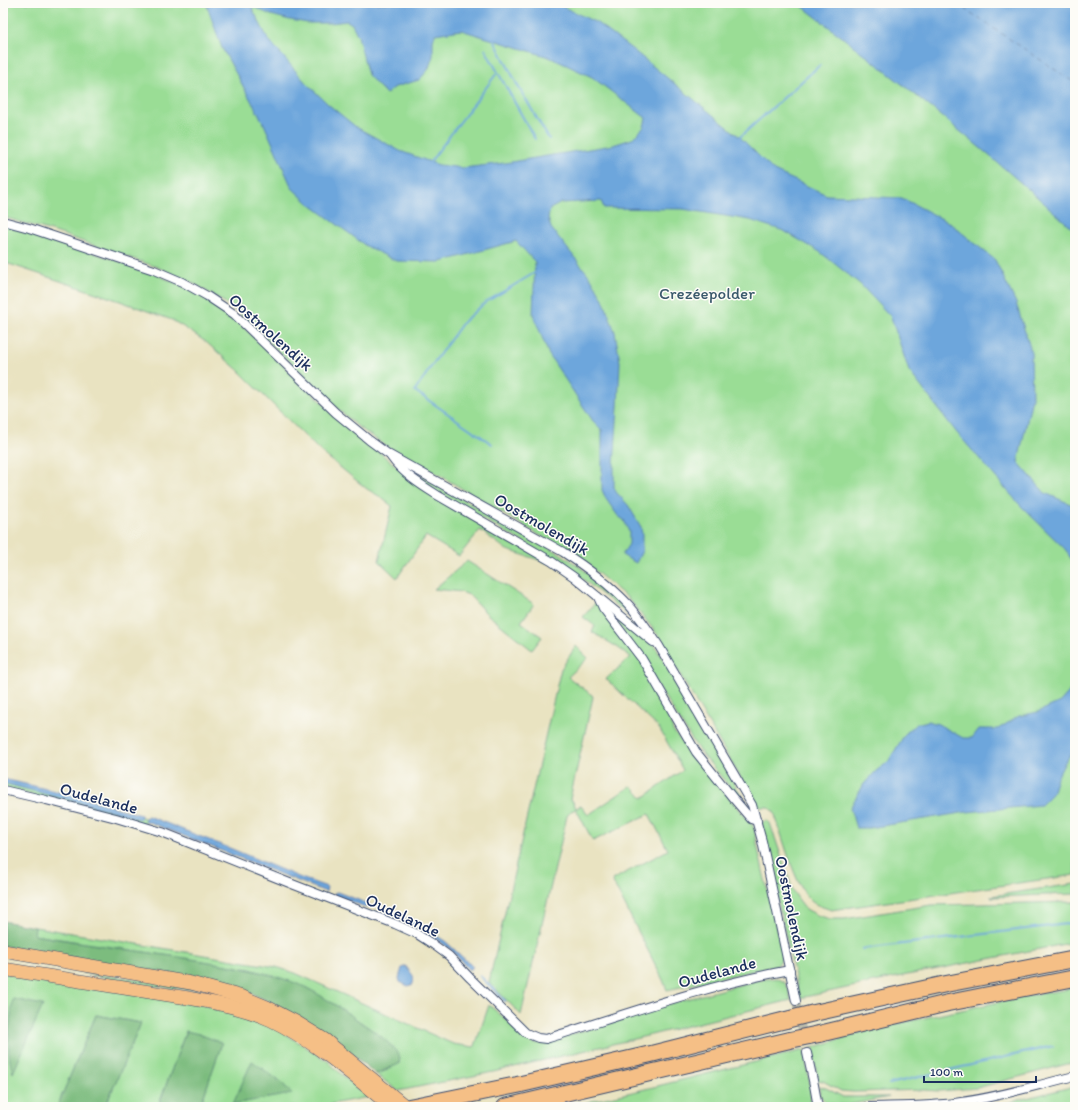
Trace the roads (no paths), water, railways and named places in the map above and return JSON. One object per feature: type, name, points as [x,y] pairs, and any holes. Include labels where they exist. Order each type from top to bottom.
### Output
[{"type":"highway","points":[[409,1107],[517,1085],[651,1054],[814,1013],[946,984],[1075,959]]},
{"type":"highway","points":[[505,1107],[948,1003],[1075,978]]},
{"type":"main road","points":[[3,951],[191,983],[243,998],[296,1022],[325,1040],[406,1107]]},
{"type":"main road","points":[[3,969],[218,1003],[245,1010],[270,1020],[297,1034],[327,1054],[391,1107]]},
{"type":"street","name":"Oostmolendijk","points":[[3,221],[29,228],[154,270],[182,282],[207,296],[234,314],[336,413],[388,454],[563,552],[609,585],[627,603],[645,625],[659,646],[752,806],[762,840],[796,1001]]},
{"type":"street","name":"Oostmolendijk","points":[[388,454],[396,464],[424,487],[574,576],[659,646]]},
{"type":"street","name":"Oostmolendijk","points":[[597,595],[603,608],[642,659],[696,752],[751,819],[757,821]]},
{"type":"street","name":"Oudelande","points":[[3,790],[116,818],[162,832],[395,924],[429,941],[444,952],[526,1033],[538,1038],[546,1039],[726,984],[790,970]]},
{"type":"street","points":[[807,1053],[818,1107]]},
{"type":"street","points":[[866,1107],[946,1104],[961,1102],[996,1096],[1075,1076]]},
{"type":"water","points":[[206,3],[555,3],[597,23],[633,50],[740,137],[774,171],[827,195],[902,198],[950,223],[995,260],[1016,303],[1031,351],[1032,398],[1018,462],[1045,493],[1075,506],[1075,565],[1065,549],[1020,505],[957,433],[909,371],[891,317],[860,284],[820,252],[784,231],[750,220],[683,209],[604,208],[601,201],[561,203],[550,209],[548,218],[551,228],[591,278],[603,299],[615,332],[620,362],[614,487],[616,492],[628,505],[641,527],[642,535],[642,551],[636,563],[622,555],[629,544],[629,532],[624,520],[618,516],[606,499],[602,490],[602,430],[593,421],[549,355],[533,314],[535,262],[516,241],[441,262],[396,261],[366,246],[307,202],[292,188],[264,124],[222,48]],"holes":[[[251,6],[271,15],[308,23],[347,21],[352,24],[358,36],[368,75],[386,94],[395,87],[419,80],[428,70],[433,56],[433,41],[435,34],[461,30],[549,57],[592,77],[646,118],[644,127],[632,139],[613,145],[505,163],[463,168],[439,165],[400,151],[356,127],[329,105],[306,83],[268,39]]]},
{"type":"water","points":[[798,3],[1075,3],[1075,231],[1008,171],[939,114]]},
{"type":"water","points":[[1075,685],[1075,749],[1065,762],[1057,778],[1052,794],[1041,805],[967,812],[869,828],[856,828],[850,808],[864,784],[876,771],[888,762],[905,734],[916,724],[928,721],[938,724],[963,738],[972,738],[979,729],[998,729],[1019,716],[1038,712],[1060,702]]},
{"type":"water","points":[[3,779],[89,800],[141,815],[141,817],[139,819],[3,783]]},
{"type":"water","points":[[148,816],[301,878],[327,887],[326,892],[144,820]]},
{"type":"water","points":[[337,892],[369,904],[368,908],[334,895]]},
{"type":"water","points":[[385,909],[419,923],[424,928],[445,941],[473,967],[469,970],[454,953],[437,939],[420,929],[384,913]]},
{"type":"water","points":[[406,966],[413,978],[413,984],[408,986],[400,982],[399,978],[402,968]]},
{"type":"waterway","points":[[494,40],[518,86],[549,139]]},
{"type":"waterway","points":[[485,49],[535,139]]},
{"type":"waterway","points":[[740,137],[820,65]]},
{"type":"waterway","points":[[430,162],[497,73]]},
{"type":"waterway","points":[[492,444],[415,391],[464,321],[486,302],[536,272]]},
{"type":"waterway","points":[[862,949],[1075,923]]},
{"type":"waterway","points":[[480,976],[505,1001]]},
{"type":"waterway","points":[[889,1084],[1053,1046]]},
{"type":"tunnel","points":[[796,1001],[807,1053]]},
{"type":"park label","name":"Crezéepolder","points":[[707,293]]}]
